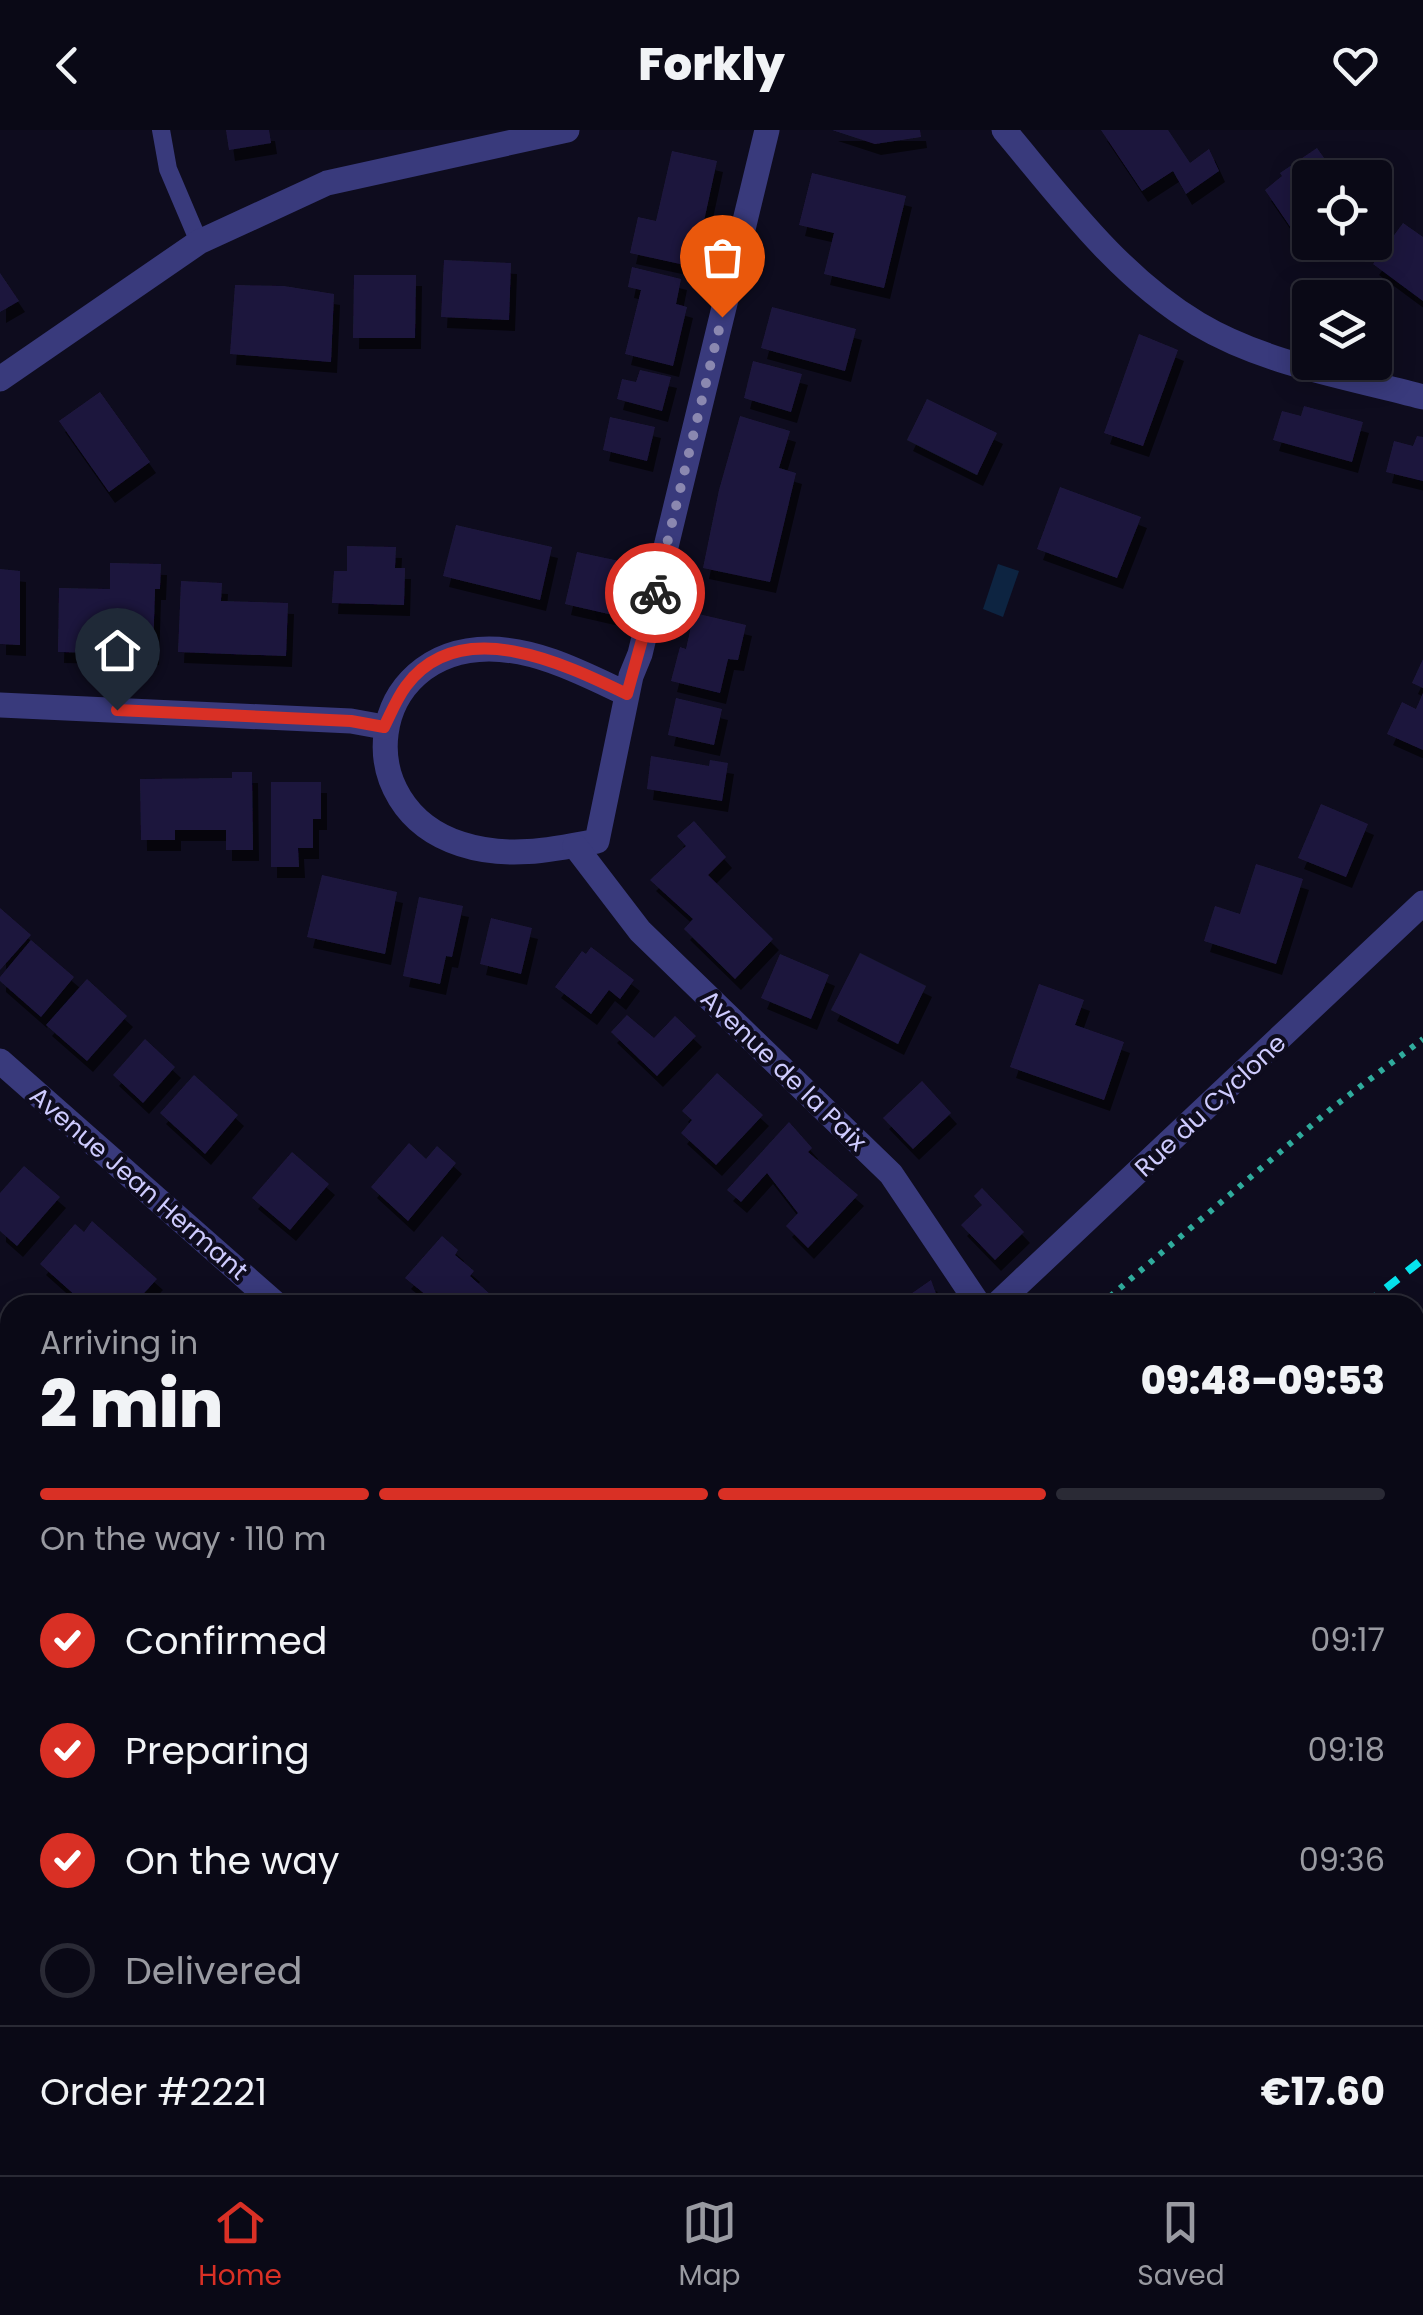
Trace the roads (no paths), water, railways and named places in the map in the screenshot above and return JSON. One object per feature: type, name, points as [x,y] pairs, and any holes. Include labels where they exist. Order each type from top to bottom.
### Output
[{"type":"street","points":[[0,379],[199,242],[327,183],[567,130]]},
{"type":"street","points":[[627,694],[545,658],[511,650],[472,650],[444,658],[423,669],[407,685],[384,727],[387,769],[402,802],[430,828],[458,844],[531,854],[597,841],[627,694],[767,130]]},
{"type":"street","points":[[1004,130],[1088,230],[1144,283],[1199,324],[1273,357],[1423,397]]},
{"type":"street","points":[[0,704],[351,721],[384,727]]},
{"type":"street","name":"Avenue de la Paix","points":[[575,846],[640,931],[891,1174],[972,1295]]},
{"type":"street","name":"Rue du Cyclone","points":[[1007,1295],[1423,903]]},
{"type":"street","name":"Avenue Jean Hermant","points":[[0,1061],[266,1295]]},
{"type":"lane","points":[[161,130],[168,169],[199,242]]},
{"type":"water","points":[[998,564],[1019,571],[1003,617],[983,609]]},
{"type":"railway","points":[[1378,1295],[1423,1259]]}]
